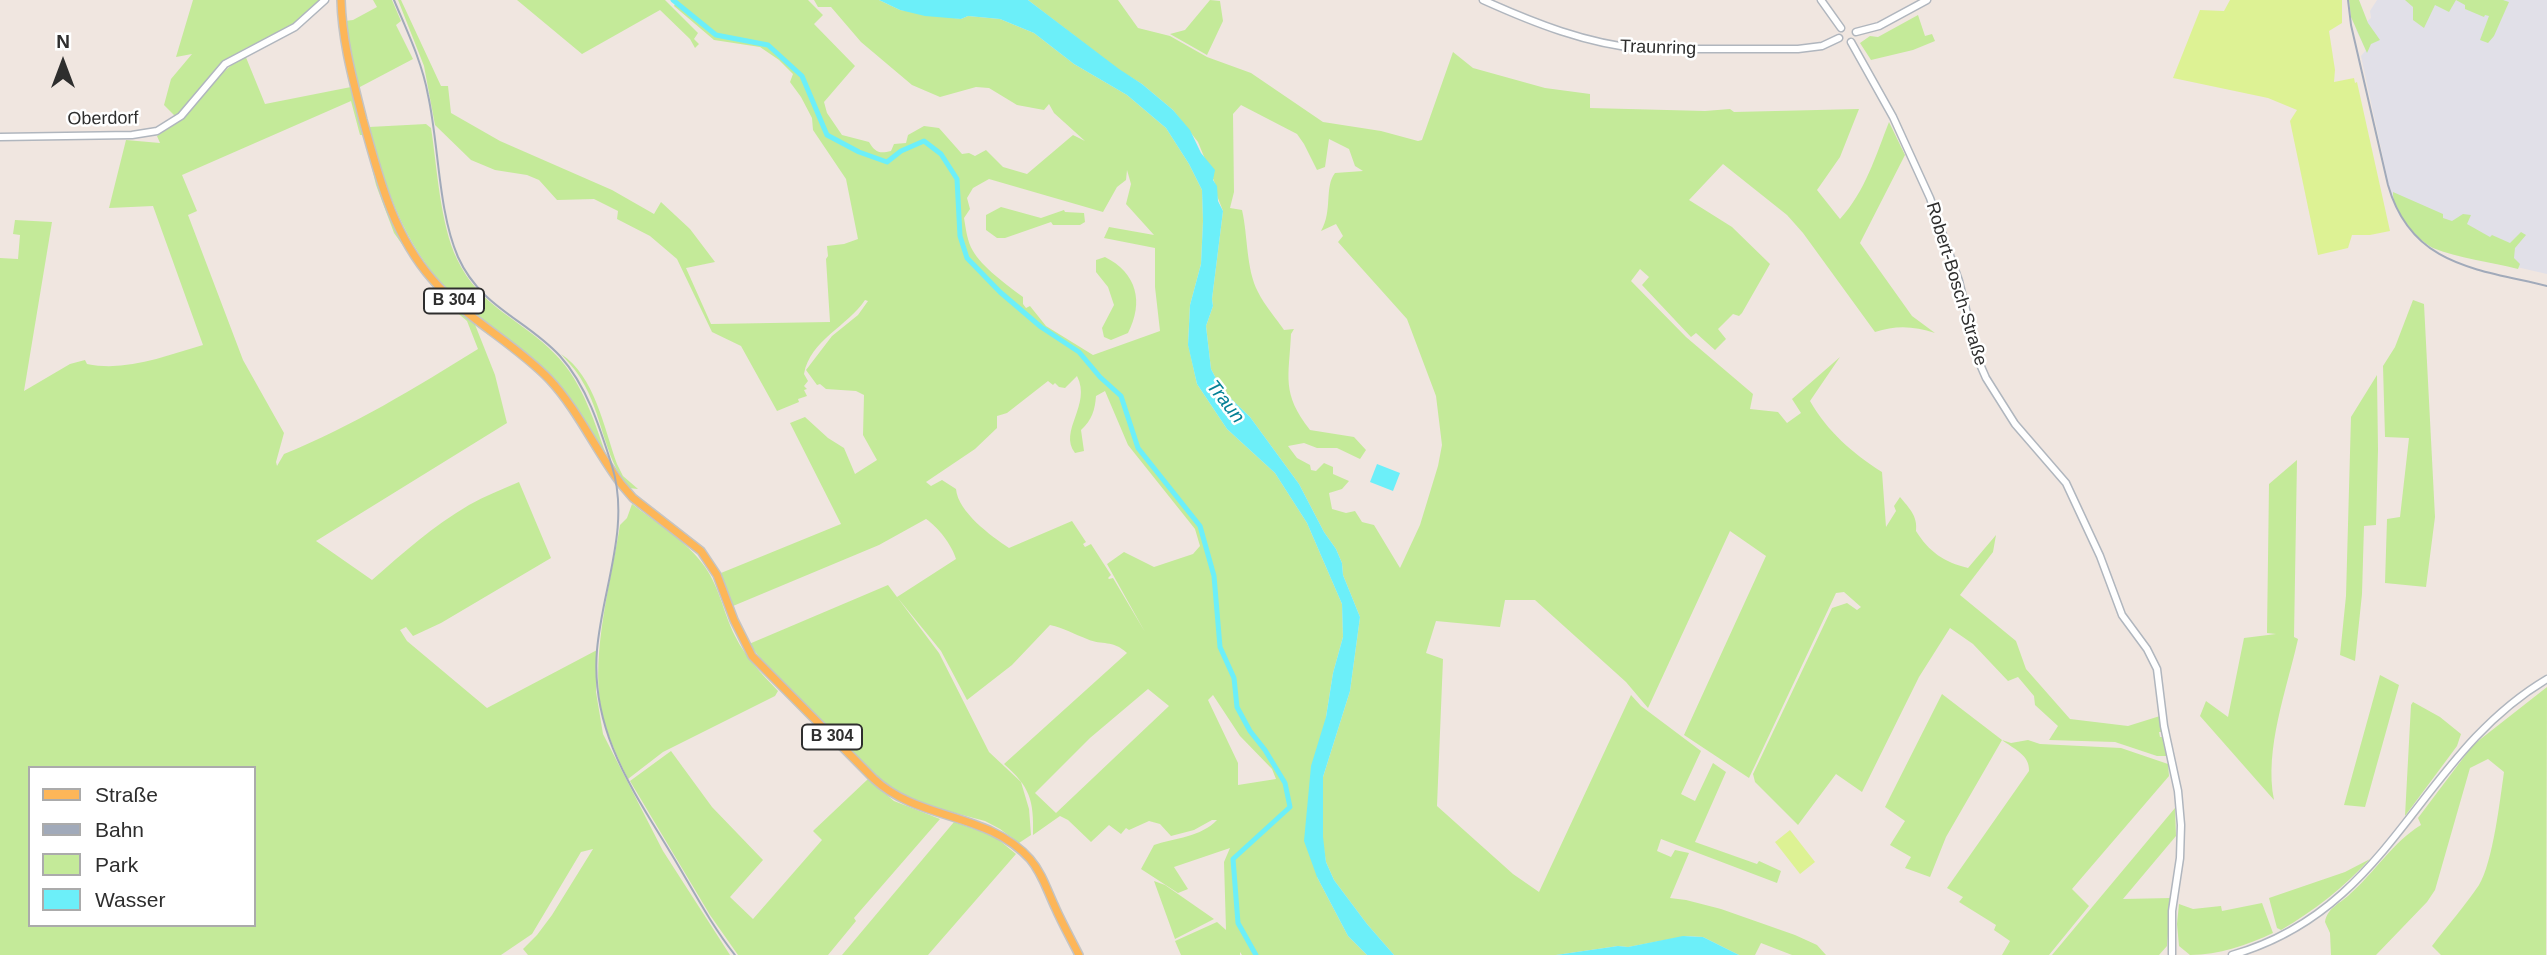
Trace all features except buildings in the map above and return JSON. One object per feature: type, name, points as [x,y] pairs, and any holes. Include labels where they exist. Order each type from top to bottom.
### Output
[{"type":"main road","name":"B 304","points":[[341,0],[344,41],[379,181],[408,245],[431,279],[457,304],[527,358],[550,381],[633,498],[694,545],[706,559],[721,584],[742,638],[758,664],[889,791],[906,801],[992,830],[1008,839],[1040,874],[1079,955]]},
{"type":"street","name":"Oberdorf","points":[[0,137],[142,134],[158,131],[181,116],[212,76],[225,64],[295,27],[325,0]]},
{"type":"street","name":"Traunring","points":[[1483,0],[1554,29],[1622,47],[1654,50],[1798,49],[1822,46],[1839,38]]},
{"type":"street","points":[[1821,0],[1841,28],[1839,38],[1844,43],[1851,42],[1856,32]]},
{"type":"street","points":[[1856,32],[1879,26],[1927,0]]},
{"type":"street","points":[[1841,28],[1849,26],[1856,32]]},
{"type":"street","name":"Robert-Bosch-Straße","points":[[1851,42],[1893,117],[1930,198],[1959,281],[1979,362],[1986,379],[2015,424],[2066,483],[2100,556],[2122,615],[2147,649],[2157,669],[2164,726],[2178,790],[2181,825],[2180,858],[2172,911],[2173,955]]},
{"type":"street","points":[[2232,955],[2295,929],[2341,897],[2389,847],[2474,737],[2511,704],[2547,679]]},
{"type":"shaded area","points":[[2377,0],[2547,0],[2547,274],[2430,247],[2399,215],[2389,185],[2361,56],[2366,50],[2356,30],[2371,18],[2370,11]]},
{"type":"green space","points":[[193,0],[322,0],[293,27],[246,48],[220,65],[176,117],[164,105],[171,79],[192,54],[176,57]]},
{"type":"green space","points":[[373,0],[392,0],[401,21],[396,25],[413,59],[358,88],[345,21],[353,20],[377,7]]},
{"type":"green space","points":[[398,0],[401,0],[441,86],[448,86],[451,113],[500,141],[612,190],[654,214],[661,202],[690,229],[715,262],[686,268],[711,324],[830,322],[827,246],[858,239],[846,179],[813,130],[812,118],[790,82],[793,74],[760,47],[714,40],[674,6],[677,0],[808,0],[823,15],[814,24],[855,66],[824,102],[827,113],[842,135],[869,142],[880,152],[891,151],[894,144],[906,143],[908,135],[924,126],[939,128],[962,154],[975,156],[986,150],[1003,167],[1027,174],[1073,135],[1085,141],[1054,113],[1049,104],[1044,110],[1017,105],[989,88],[976,87],[940,97],[912,85],[861,42],[831,7],[818,7],[814,0],[879,0],[900,10],[961,19],[968,16],[1000,19],[1034,33],[1074,64],[1127,95],[1166,128],[1202,190],[1201,264],[1190,305],[1188,344],[1197,384],[1227,429],[1275,473],[1307,523],[1342,604],[1343,637],[1333,673],[1326,717],[1317,877],[1348,936],[1367,955],[1242,955],[1240,952],[1240,955],[1181,955],[1175,941],[1217,922],[1226,930],[1224,862],[1230,848],[1174,867],[1188,889],[1178,893],[1141,869],[1154,845],[1196,834],[1217,820],[1171,836],[1160,824],[1149,821],[1129,830],[1126,828],[1121,834],[1109,825],[1091,842],[1060,816],[1033,835],[1033,812],[1029,795],[1020,780],[1004,764],[1127,653],[1112,644],[1093,641],[1050,625],[1012,665],[967,700],[941,651],[897,597],[956,559],[944,537],[926,519],[879,545],[733,606],[721,573],[841,524],[790,423],[805,417],[828,438],[844,448],[855,474],[877,460],[863,435],[864,395],[856,391],[826,389],[820,384],[817,385],[806,370],[832,336],[858,315],[868,301],[865,300],[814,352],[804,374],[808,381],[804,386],[807,396],[777,411],[741,346],[712,332],[677,259],[650,236],[617,219],[618,211],[594,199],[557,200],[539,180],[527,175],[495,170],[471,160],[435,125],[424,66]],"holes":[[[1127,170],[1131,184],[1126,204],[1154,235],[1109,227],[1104,238],[1155,248],[1155,287],[1160,331],[1093,355],[1046,326],[1030,306],[1026,308],[1023,297],[995,276],[977,257],[969,243],[964,218],[970,209],[967,198],[973,188],[989,179],[1103,212],[1117,187],[1126,180]],[[1077,376],[1081,397],[1070,436],[1075,453],[1084,451],[1081,430],[1092,414],[1096,396],[1105,391],[1128,445],[1195,529],[1200,546],[1193,554],[1154,567],[1124,552],[1107,564],[1145,632],[1113,578],[1108,578],[1111,575],[1091,544],[1085,547],[1083,544],[1086,542],[1072,521],[1009,548],[969,515],[958,498],[956,489],[942,480],[931,486],[926,482],[975,449],[997,428],[997,416],[1007,413],[1048,381],[1065,388]],[[1148,689],[1169,706],[1056,813],[1035,793],[1090,738]],[[1213,695],[1240,736],[1272,769],[1276,779],[1238,785],[1238,763],[1208,700]]]},
{"type":"green space","points":[[517,0],[665,0],[698,33],[694,39],[699,44],[695,48],[690,39],[660,10],[582,54]]},
{"type":"green space","points":[[1028,0],[1118,0],[1138,28],[1170,36],[1207,57],[1251,73],[1323,122],[1381,131],[1418,141],[1422,140],[1453,52],[1473,68],[1545,88],[1590,94],[1590,108],[1705,111],[1730,109],[1734,112],[1859,109],[1840,157],[1817,190],[1840,219],[1863,185],[1889,122],[1905,155],[1860,243],[1912,316],[1935,333],[1905,327],[1875,332],[1787,215],[1723,164],[1689,200],[1732,227],[1770,264],[1742,313],[1739,316],[1733,314],[1718,329],[1726,339],[1715,350],[1696,333],[1691,337],[1642,285],[1649,277],[1640,269],[1631,281],[1686,337],[1753,394],[1750,409],[1778,412],[1787,423],[1801,413],[1792,399],[1840,357],[1810,401],[1842,441],[1882,472],[1886,527],[1896,511],[1894,506],[1900,497],[1912,512],[1916,531],[1926,545],[1944,559],[1968,568],[1996,535],[1993,552],[1960,595],[2016,641],[2026,669],[2070,719],[2128,726],[2160,716],[2162,732],[2159,732],[2160,737],[2163,737],[2167,756],[2157,756],[2115,742],[2049,740],[2058,726],[2035,705],[2034,696],[2018,677],[2008,681],[1973,644],[1950,628],[1919,677],[1862,792],[1836,774],[1798,825],[1755,782],[1753,774],[1832,608],[1847,603],[1857,610],[1861,607],[1844,592],[1836,593],[1749,778],[1684,735],[1766,556],[1730,531],[1648,708],[1626,682],[1535,600],[1505,600],[1500,627],[1436,621],[1426,653],[1443,659],[1437,806],[1513,874],[1539,892],[1631,695],[1641,706],[1701,751],[1681,794],[1695,801],[1713,763],[1726,772],[1695,842],[1757,864],[1759,861],[1781,871],[1777,883],[1661,839],[1657,851],[1671,857],[1675,850],[1689,853],[1670,898],[1721,909],[1795,935],[1817,945],[1826,955],[1792,955],[1761,943],[1755,955],[1739,955],[1703,937],[1687,936],[1628,947],[1556,955],[1394,955],[1334,880],[1326,862],[1322,837],[1323,777],[1350,691],[1360,617],[1336,549],[1299,484],[1250,417],[1222,390],[1211,369],[1206,326],[1213,306],[1223,211],[1198,142],[1173,110],[1142,84],[1119,70]],"holes":[[[1241,105],[1297,134],[1317,170],[1325,167],[1329,139],[1349,149],[1355,166],[1363,171],[1335,173],[1321,231],[1336,224],[1343,236],[1338,242],[1407,319],[1436,396],[1442,445],[1438,466],[1420,525],[1400,568],[1374,525],[1362,522],[1355,511],[1346,513],[1332,509],[1329,493],[1342,489],[1349,481],[1333,474],[1333,467],[1324,463],[1316,471],[1311,470],[1310,465],[1297,458],[1288,446],[1304,443],[1317,448],[1337,448],[1360,459],[1366,450],[1354,437],[1310,430],[1301,417],[1291,395],[1288,374],[1291,334],[1294,329],[1284,330],[1258,292],[1249,263],[1242,210],[1230,208],[1234,192],[1233,114]]]},
{"type":"green space","points":[[1210,0],[1220,1],[1223,21],[1207,55],[1170,34],[1185,30]]},
{"type":"green space","points":[[2230,0],[2342,0],[2342,23],[2329,31],[2335,70],[2334,82],[2354,78],[2355,83],[2357,82],[2390,231],[2352,235],[2348,248],[2318,255],[2290,121],[2297,110],[2268,98],[2173,78],[2200,10],[2224,11]]},
{"type":"green space","points":[[2349,0],[2359,0],[2368,23],[2380,40],[2371,44],[2367,53],[2351,17]]},
{"type":"green space","points":[[2405,0],[2456,0],[2449,12],[2435,5],[2424,28],[2413,20],[2413,7]]},
{"type":"green space","points":[[2456,0],[2509,2],[2494,36],[2488,43],[2480,40],[2489,16],[2484,17],[2465,9],[2465,5]]},
{"type":"green space","points":[[1918,15],[1925,36],[1932,34],[1935,41],[1913,50],[1871,60],[1860,43],[1870,36],[1878,37]]},
{"type":"green space","points":[[245,55],[265,104],[351,87],[378,181],[393,222],[454,305],[474,322],[495,375],[507,423],[316,541],[372,580],[456,513],[519,482],[551,558],[441,623],[413,636],[406,627],[400,630],[407,641],[487,708],[597,650],[596,692],[603,734],[663,851],[730,955],[528,955],[523,949],[552,915],[593,849],[581,852],[532,934],[501,955],[0,955],[0,258],[18,259],[20,235],[13,234],[15,220],[52,222],[24,391],[70,364],[85,360],[87,364],[116,366],[160,358],[203,345],[153,206],[109,208],[126,140],[160,143],[157,136],[182,117],[221,75]],"holes":[[[351,101],[360,135],[364,135],[376,185],[394,233],[441,299],[467,321],[478,349],[359,419],[284,454],[277,466],[284,433],[243,360],[188,215],[197,211],[182,175]]]},
{"type":"green space","points":[[426,124],[431,128],[440,195],[451,245],[466,276],[489,301],[543,343],[566,366],[588,405],[608,460],[575,406],[552,377],[461,303],[443,285],[413,244],[392,200],[369,127]]},
{"type":"green space","points":[[2393,192],[2443,214],[2443,218],[2452,221],[2463,214],[2471,215],[2467,224],[2490,237],[2492,235],[2510,243],[2521,232],[2526,235],[2515,248],[2514,258],[2520,264],[2518,269],[2433,248],[2420,239],[2401,216]]},
{"type":"green space","points":[[1001,207],[1041,218],[1064,210],[1084,213],[1085,222],[1080,225],[1053,225],[1051,222],[1005,238],[997,238],[986,230],[986,215]]},
{"type":"green space","points":[[1105,257],[1124,271],[1131,280],[1136,300],[1136,310],[1128,333],[1111,340],[1104,337],[1102,328],[1114,305],[1108,287],[1096,272],[1096,260]]},
{"type":"green space","points":[[2413,300],[2424,304],[2435,517],[2426,587],[2385,583],[2387,519],[2400,517],[2409,438],[2385,437],[2383,366],[2395,347]]},
{"type":"green space","points":[[561,354],[573,364],[590,389],[617,464],[623,476],[638,489],[629,488],[620,476],[588,392],[577,372]]},
{"type":"green space","points":[[2377,375],[2376,525],[2364,526],[2362,594],[2355,661],[2340,655],[2346,596],[2351,417]]},
{"type":"green space","points":[[2297,460],[2294,637],[2298,639],[2274,740],[2274,800],[2200,716],[2206,701],[2228,717],[2244,638],[2276,634],[2267,633],[2269,484]]},
{"type":"green space","points":[[632,504],[695,554],[713,580],[739,644],[778,691],[775,696],[663,752],[628,779],[603,717],[598,664],[603,617],[620,525],[627,518]]},
{"type":"green space","points":[[888,585],[939,653],[989,752],[1021,782],[1029,809],[1031,835],[1019,843],[985,821],[921,804],[889,788],[784,687],[749,644]]},
{"type":"green space","points":[[2380,675],[2399,685],[2365,807],[2344,805]]},
{"type":"green space","points":[[2547,687],[2546,955],[2441,955],[2432,946],[2479,885],[2488,862],[2504,772],[2488,759],[2470,768],[2435,890],[2427,902],[2376,955],[2331,955],[2330,933],[2325,922],[2328,913],[2402,840],[2421,825],[2418,818],[2473,745]]},
{"type":"green space","points":[[1942,694],[2002,740],[1946,837],[1930,877],[1905,868],[1911,857],[1890,845],[1905,821],[1885,807]]},
{"type":"green space","points":[[2413,702],[2440,717],[2461,734],[2457,746],[2405,816],[2411,705]]},
{"type":"green space","points":[[2002,740],[2011,743],[2028,740],[2040,744],[2121,748],[2168,764],[2169,776],[2072,889],[2089,906],[2049,955],[2002,955],[2010,941],[1994,930],[1996,925],[1959,902],[1963,897],[1947,888],[2029,771],[2024,757]]},
{"type":"green space","points":[[671,751],[712,807],[763,860],[730,897],[753,919],[822,840],[813,831],[868,779],[894,801],[940,819],[854,918],[856,921],[828,955],[738,955],[710,915],[630,781]]},
{"type":"green space","points":[[2175,808],[2176,836],[2123,899],[2171,898],[2167,946],[2159,955],[2052,955]]},
{"type":"green space","points":[[954,822],[994,836],[1016,854],[928,955],[842,955]]},
{"type":"green space","points":[[1790,830],[1815,862],[1800,874],[1775,842]]},
{"type":"green space","points":[[2370,859],[2317,906],[2281,930],[2277,928],[2269,898],[2345,872]]},
{"type":"green space","points":[[1154,881],[1165,885],[1214,919],[1175,939]]},
{"type":"green space","points":[[2262,903],[2273,933],[2212,953],[2190,955],[2179,946],[2179,904],[2193,909],[2221,906],[2222,911]]},
{"type":"water","name":"Traun","points":[[879,0],[1028,0],[1173,110],[1190,130],[1201,153],[1215,170],[1213,180],[1223,211],[1213,306],[1206,326],[1211,369],[1222,390],[1250,417],[1299,484],[1336,549],[1360,617],[1350,691],[1323,777],[1323,837],[1326,862],[1334,880],[1394,955],[1367,955],[1348,936],[1317,877],[1304,841],[1311,766],[1326,717],[1333,673],[1343,637],[1342,604],[1307,523],[1275,473],[1227,429],[1197,384],[1188,345],[1190,305],[1201,264],[1202,190],[1189,164],[1166,128],[1127,95],[1074,64],[1034,33],[1000,19],[925,16],[900,10]]},
{"type":"water","points":[[1377,464],[1400,473],[1393,491],[1370,482]]},
{"type":"water","points":[[1683,936],[1703,937],[1739,955],[1556,955],[1628,947]]},
{"type":"waterway","points":[[673,0],[716,35],[768,45],[802,76],[827,135],[859,152],[887,162],[901,151],[924,141],[941,154],[957,179],[960,236],[967,258],[1000,292],[1041,327],[1079,352],[1121,396],[1138,448],[1200,526],[1214,576],[1220,647],[1234,678],[1237,707],[1285,783],[1290,807],[1233,859],[1238,923],[1256,955]]},
{"type":"railway","points":[[394,0],[414,47],[425,83],[432,114],[446,219],[458,257],[479,289],[491,301],[560,356],[578,380],[603,437],[617,489],[618,512],[614,558],[597,650],[601,708],[608,735],[631,786],[704,909],[735,955]]},
{"type":"railway","points":[[2348,0],[2351,25],[2388,185],[2399,212],[2413,233],[2450,260],[2547,286]]}]
